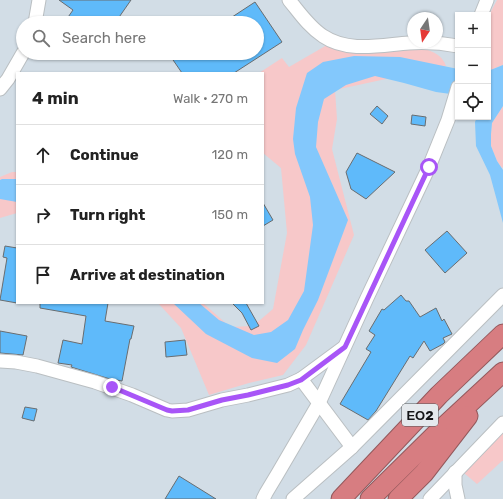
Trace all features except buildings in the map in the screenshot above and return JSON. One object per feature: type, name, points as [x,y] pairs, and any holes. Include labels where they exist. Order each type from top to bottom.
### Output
[{"type":"highway","name":"ΕΟ2","points":[[341,499],[439,395],[503,334]]},
{"type":"highway","name":"ΕΟ2","points":[[370,499],[435,434],[503,372]]},
{"type":"highway","points":[[398,499],[424,473],[503,372]]},
{"type":"street","points":[[36,16],[39,0]]},
{"type":"street","points":[[289,0],[318,32],[340,44],[368,47],[410,43],[455,45]]},
{"type":"street","points":[[482,12],[487,0]]},
{"type":"street","points":[[0,89],[8,79],[19,60]]},
{"type":"street","points":[[263,499],[319,403],[429,167],[455,100]]},
{"type":"street","points":[[293,499],[352,447],[503,295]]},
{"type":"street","points":[[0,361],[37,366],[96,382],[172,411],[188,410],[301,380],[345,347]]},
{"type":"street","points":[[301,380],[352,447]]},
{"type":"street","points":[[430,499],[503,423]]},
{"type":"street","points":[[455,472],[455,485],[458,499]]},
{"type":"shaded area","points":[[0,0],[503,0],[503,499],[0,499]]},
{"type":"shaded area","points":[[497,0],[503,0],[503,65],[491,70],[491,12]]},
{"type":"shaded area","points":[[327,45],[428,50],[439,56],[446,66],[335,90],[337,119],[332,149],[354,235],[306,345],[283,375],[209,395],[181,328],[159,304],[204,304],[230,327],[253,326],[273,309],[287,233],[281,168],[264,154],[264,72],[261,72],[282,58],[289,67]]},
{"type":"shaded area","points":[[503,106],[502,168],[497,161],[491,146],[491,134],[492,123]]},
{"type":"shaded area","points":[[16,172],[16,213],[0,218],[0,177]]},
{"type":"shaded area","points":[[503,433],[503,461],[477,484],[464,473]]},
{"type":"water","points":[[354,56],[400,57],[455,68],[455,95],[436,92],[375,76],[346,85],[324,99],[318,122],[316,147],[348,220],[318,300],[295,349],[277,363],[252,358],[206,334],[174,304],[200,304],[219,320],[254,335],[271,332],[288,320],[304,291],[313,225],[310,197],[295,154],[293,139],[296,108],[307,73],[323,62]]},
{"type":"water","points":[[503,65],[503,106],[492,123],[491,146],[497,161],[503,170],[503,223],[490,175],[476,146],[476,120],[491,120],[491,70]]},
{"type":"water","points":[[16,179],[16,202],[0,199],[0,180]]},
{"type":"route","points":[[112,387],[167,410],[179,411],[288,385],[301,380],[345,347],[429,167]]}]
